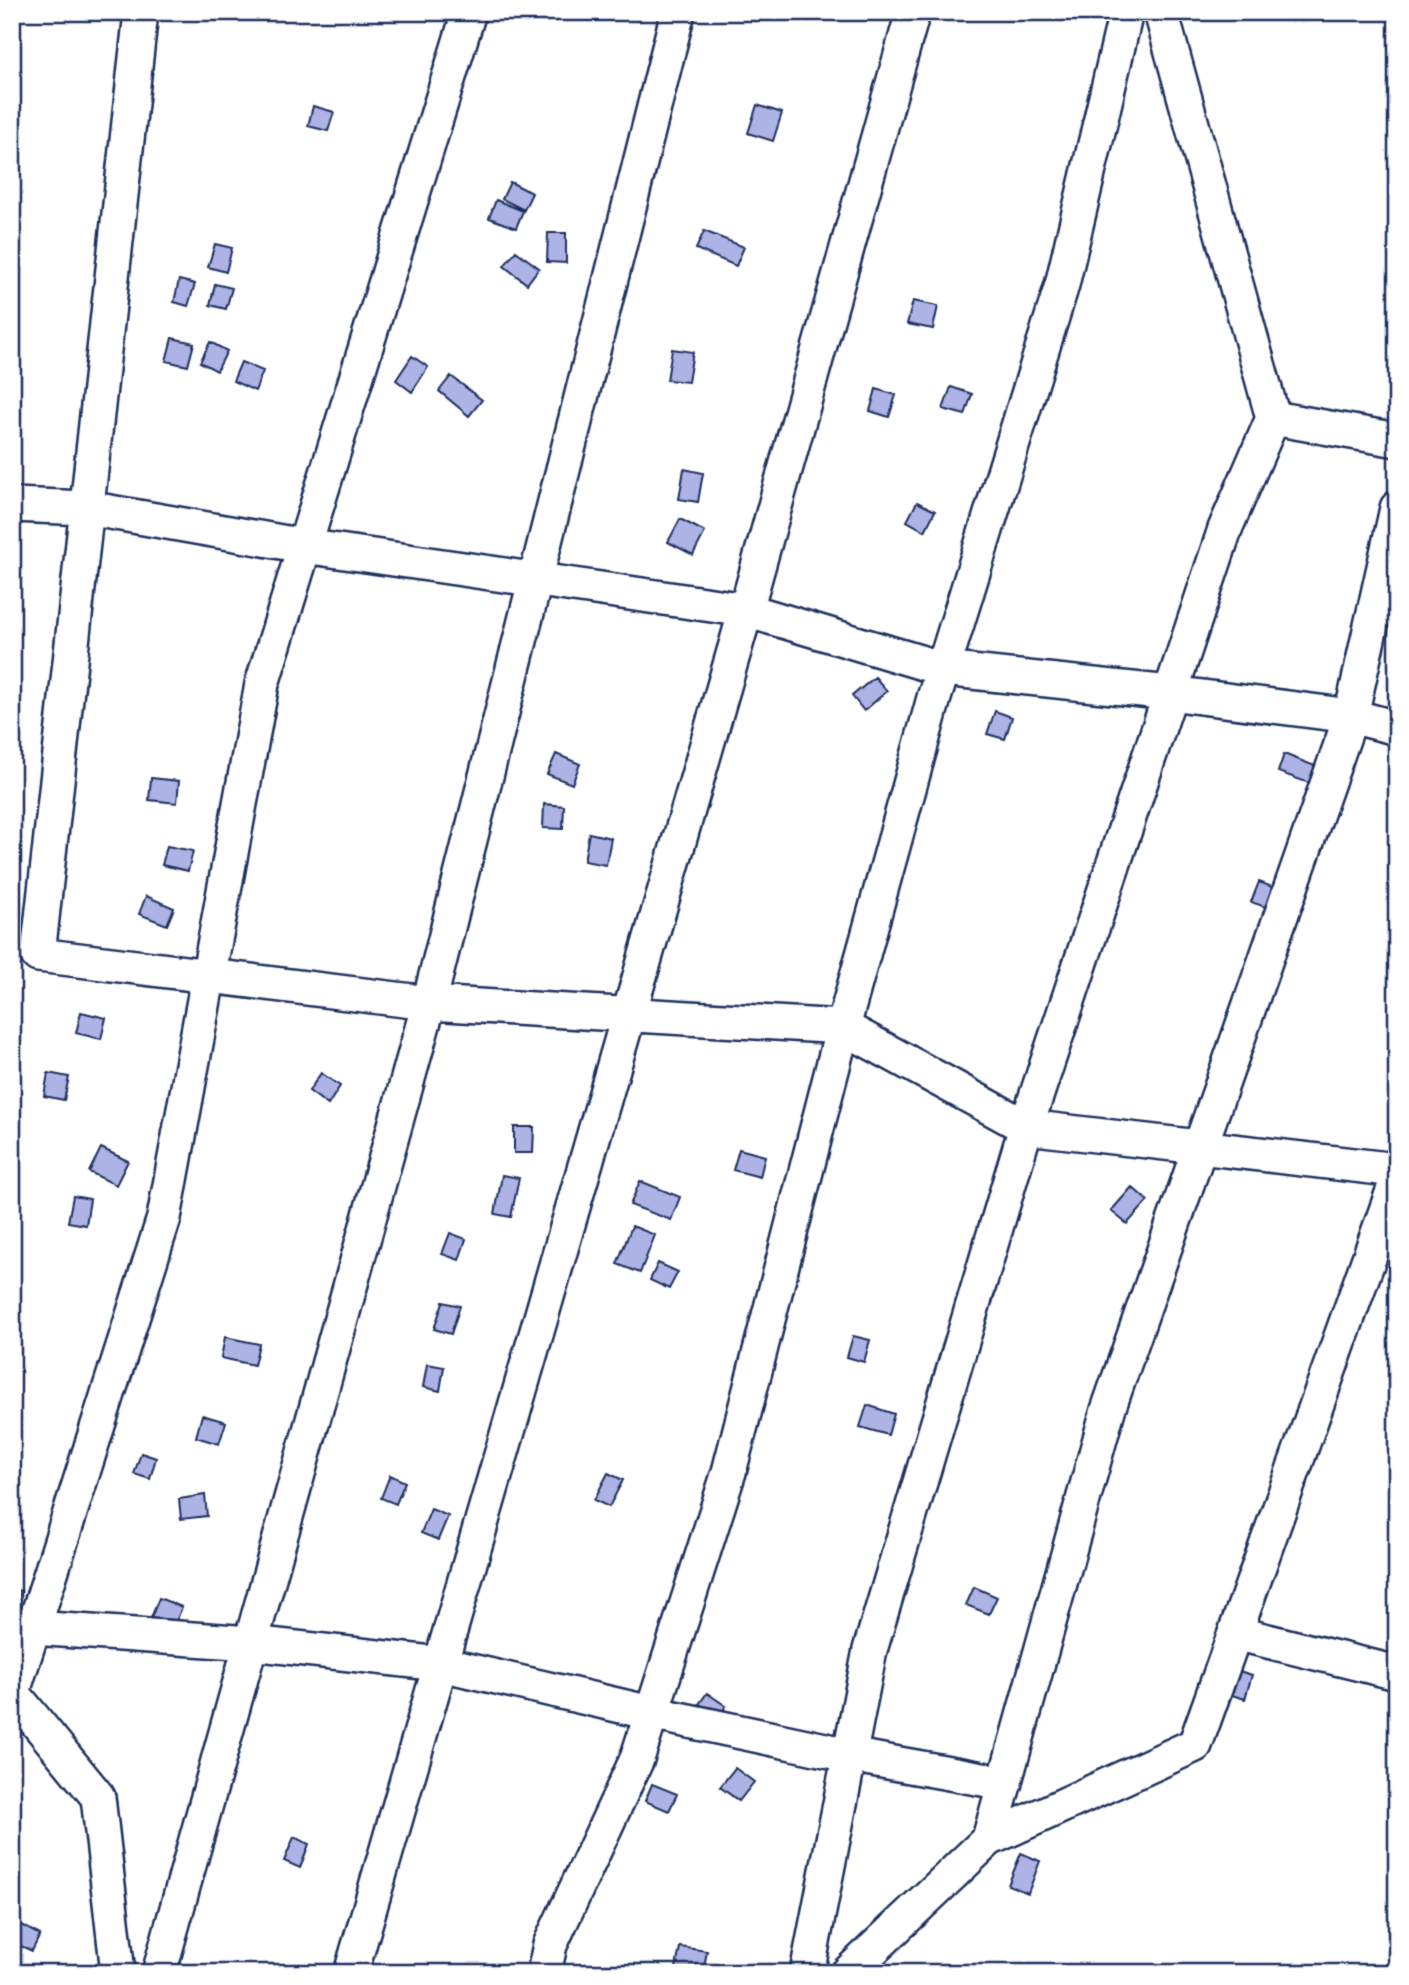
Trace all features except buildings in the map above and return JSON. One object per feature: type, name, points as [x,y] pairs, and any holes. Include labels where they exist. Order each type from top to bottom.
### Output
[{"type":"street","points":[[141,12],[87,508],[25,953],[429,1003],[843,1027],[1026,1127],[1397,1170]]},
{"type":"street","points":[[118,1973],[97,1797],[12,1693],[23,1626],[164,1218],[262,684],[468,12]]},
{"type":"street","points":[[159,1973],[429,1003],[678,12]]},
{"type":"street","points":[[351,1973],[746,610],[913,12]]},
{"type":"street","points":[[544,1973],[550,1945],[637,1759],[729,1472],[843,1027],[943,669],[1062,285],[1126,12]]},
{"type":"street","points":[[807,1973],[870,1650],[1026,1127],[1224,528],[1273,418],[1161,12]]},
{"type":"street","points":[[1273,418],[1397,440]]},
{"type":"street","points":[[12,505],[87,508],[304,546],[746,610],[943,669],[1170,693],[1351,716],[1397,728]]},
{"type":"street","points":[[989,1839],[1108,1410],[1351,716],[1397,508]]},
{"type":"street","points":[[848,1973],[989,1839],[1195,1745],[1397,1180]]},
{"type":"street","points":[[23,1626],[251,1643],[441,1664],[651,1713],[849,1755],[1004,1783]]},
{"type":"street","points":[[1235,1633],[1397,1673]]}]
